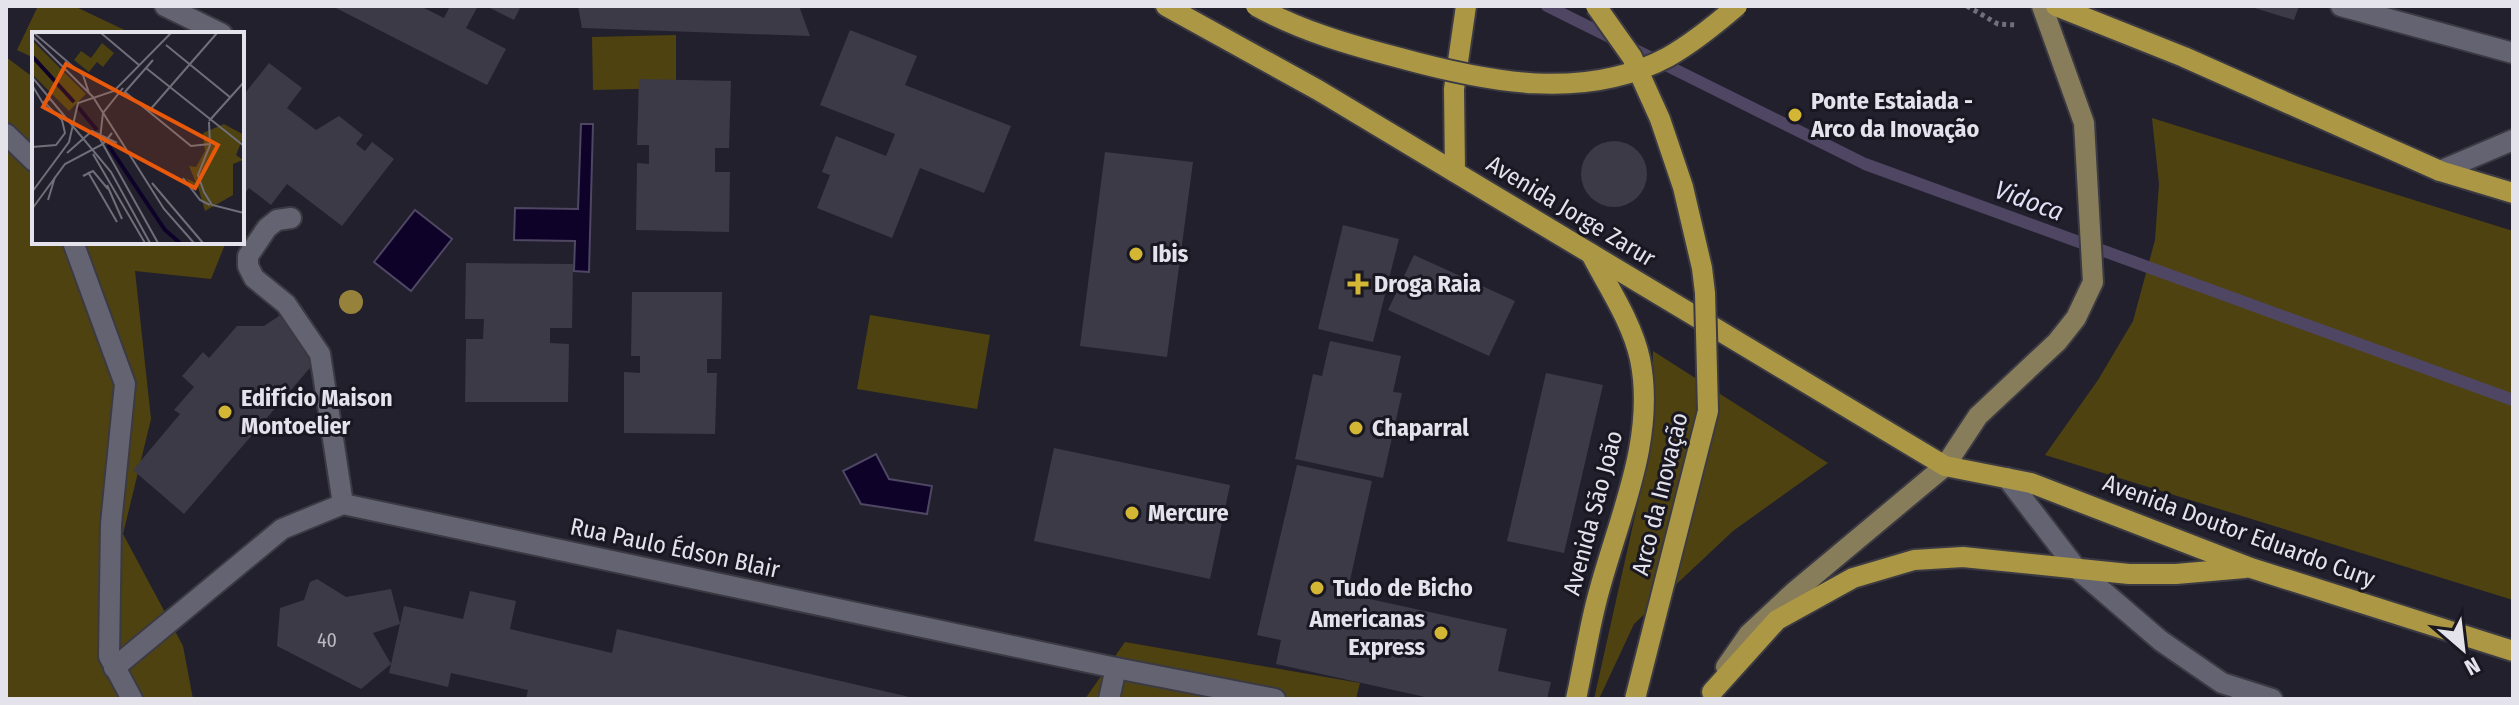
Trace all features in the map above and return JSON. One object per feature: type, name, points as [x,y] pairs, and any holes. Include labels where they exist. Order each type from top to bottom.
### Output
[{"type":"main road","name":"Avenida Jorge Zarur","points":[[1166,6],[1318,90],[1945,466]]},
{"type":"main road","points":[[1256,6],[1337,41],[1474,78],[1562,85],[1618,75],[1668,57],[1737,6]]},
{"type":"main road","points":[[1455,172],[1452,117],[1466,6]]},
{"type":"main road","name":"Arco da Inovação","points":[[1596,6],[1632,57],[1660,119],[1683,187],[1705,293],[1708,411],[1635,699]]},
{"type":"main road","points":[[1711,696],[1729,661],[1749,634],[1793,593],[1945,466],[1978,416],[2057,342],[2076,318],[2093,282],[2084,123],[2042,6]]},
{"type":"main road","points":[[2056,6],[2184,57],[2440,171],[2513,193]]},
{"type":"main road","name":"Avenida São João","points":[[1576,699],[1595,603],[1635,464],[1642,428],[1640,357],[1622,311],[1591,254]]},
{"type":"main road","name":"Avenida Doutor Eduardo Cury","points":[[1945,466],[2031,483],[2251,568],[2513,651]]},
{"type":"main road","points":[[1711,696],[1777,620],[1853,578],[1914,560],[1963,557],[2129,574],[2251,568]]},
{"type":"street","points":[[165,6],[218,32]]},
{"type":"street","points":[[2341,6],[2513,53]]},
{"type":"street","points":[[6,134],[32,159]]},
{"type":"street","points":[[2440,171],[2513,140]]},
{"type":"street","points":[[114,668],[282,529],[343,504],[320,354],[286,304],[254,278],[248,266],[248,256],[267,228],[277,220],[291,218]]},
{"type":"street","points":[[74,244],[125,384],[111,524],[109,656],[132,699]]},
{"type":"street","points":[[2007,478],[2076,568],[2161,641],[2222,683],[2272,699]]},
{"type":"street","name":"Rua Paulo Édson Blair","points":[[343,504],[1275,699]]},
{"type":"street","points":[[1109,699],[1116,668]]},
{"type":"path","points":[[1967,6],[1998,24],[2029,25]]},
{"type":"shaded area","points":[[38,6],[74,6],[129,32],[32,32],[32,57],[17,50]]},
{"type":"shaded area","points":[[676,35],[676,88],[593,90],[592,37]]},
{"type":"shaded area","points":[[6,57],[32,76],[32,244],[225,244],[211,279],[135,271],[151,419],[123,534],[183,646],[193,699],[6,699]]},
{"type":"shaded area","points":[[2152,118],[2513,231],[2513,600],[2045,455],[2098,380],[2133,321],[2155,240],[2159,184]]},
{"type":"shaded area","points":[[581,124],[593,124],[589,272],[574,271],[575,241],[514,240],[515,208],[578,209]]},
{"type":"shaded area","points":[[415,210],[452,239],[411,291],[374,262]]},
{"type":"shaded area","points":[[870,315],[990,335],[977,409],[857,389]]},
{"type":"shaded area","points":[[1653,351],[1828,463],[1733,531],[1634,624],[1599,699],[1594,699],[1652,440]]},
{"type":"shaded area","points":[[876,454],[889,479],[932,486],[927,514],[861,504],[843,471]]},
{"type":"shaded area","points":[[1125,642],[1360,683],[1356,699],[1085,699]]},
{"type":"building","points":[[332,6],[420,6],[444,18],[450,6],[478,6],[466,28],[506,49],[487,85]]},
{"type":"building","points":[[486,6],[521,6],[514,20]]},
{"type":"building","points":[[578,6],[799,6],[810,36],[582,28]]},
{"type":"building","points":[[2248,6],[2299,6],[2294,20]]},
{"type":"building","points":[[850,30],[917,56],[905,85],[1011,126],[984,193],[920,168],[892,238],[817,208],[830,175],[822,172],[836,136],[886,156],[895,134],[820,105]]},
{"type":"building","points":[[269,63],[302,88],[287,108],[316,130],[339,116],[363,135],[356,144],[365,151],[372,142],[394,159],[342,226],[287,184],[271,205],[249,188],[244,194],[244,94]]},
{"type":"building","points":[[639,79],[731,81],[729,148],[715,148],[715,172],[730,172],[729,232],[636,230],[637,163],[649,164],[649,145],[637,145]]},
{"type":"building","points":[[1614,141],[1627,143],[1642,156],[1647,174],[1645,187],[1632,202],[1614,207],[1601,205],[1586,192],[1581,174],[1583,161],[1596,146]]},
{"type":"building","name":"Ibis","points":[[1105,152],[1193,162],[1167,357],[1080,346]]},
{"type":"building","name":"Droga Raia","points":[[1343,225],[1399,239],[1373,342],[1318,329]]},
{"type":"building","points":[[1414,255],[1515,301],[1489,356],[1388,310]]},
{"type":"building","points":[[466,263],[573,264],[572,328],[550,328],[550,343],[569,344],[568,402],[465,402],[466,339],[483,339],[484,319],[465,319]]},
{"type":"building","points":[[632,292],[722,292],[721,359],[707,359],[707,373],[717,373],[715,434],[624,433],[624,372],[640,373],[640,356],[631,356]]},
{"type":"building","name":"Edifício Maison Montoelier","points":[[282,314],[316,361],[184,514],[133,470],[180,414],[174,410],[194,387],[182,376],[203,352],[209,358],[237,326],[264,326]]},
{"type":"building","points":[[1330,341],[1401,356],[1393,392],[1402,393],[1383,478],[1295,459],[1313,374],[1322,376]]},
{"type":"building","points":[[1546,373],[1603,385],[1564,553],[1507,541]]},
{"type":"building","name":"Mercure","points":[[1054,448],[1230,485],[1210,579],[1034,541]]},
{"type":"building","points":[[1297,465],[1372,481],[1347,594],[1507,629],[1498,671],[1551,682],[1547,699],[1434,699],[1276,664],[1281,640],[1257,635]]},
{"type":"building","points":[[317,579],[346,597],[391,589],[400,624],[373,633],[391,664],[361,689],[277,646],[280,608],[304,600],[310,582]]},
{"type":"building","points":[[470,591],[516,601],[510,629],[612,653],[617,629],[918,699],[526,699],[528,690],[451,673],[448,687],[389,673],[404,606],[463,619]]},
{"type":"waterway","name":"Vidoca","points":[[1547,6],[1865,164],[2513,400]]},
{"type":"place","name":"Ponte Estaiada - Arco da Inovação","points":[[1795,115]]},
{"type":"place","name":"Ibis","points":[[1136,254]]},
{"type":"place","name":"Droga Raia","points":[[1358,284]]},
{"type":"place","name":"Edifício Maison Montoelier","points":[[225,412]]},
{"type":"place","name":"Chaparral","points":[[1356,428]]},
{"type":"place","name":"Mercure","points":[[1132,513]]},
{"type":"place","name":"Tudo de Bicho","points":[[1317,588]]},
{"type":"place","name":"Americanas Express","points":[[1441,633]]}]
